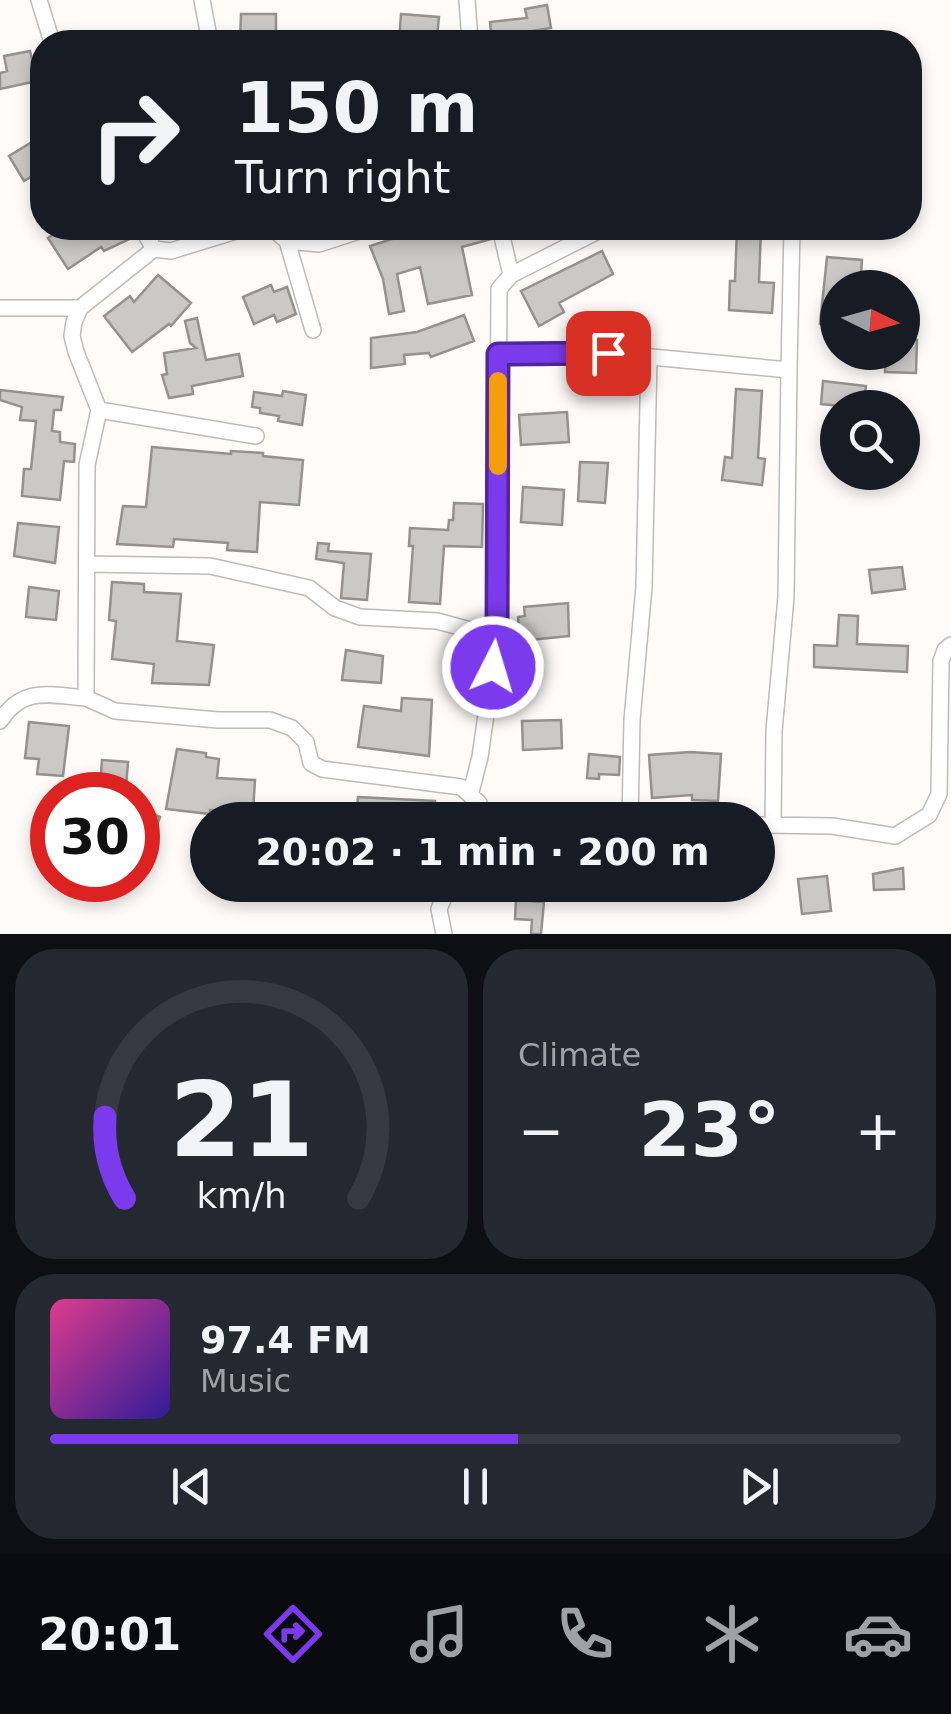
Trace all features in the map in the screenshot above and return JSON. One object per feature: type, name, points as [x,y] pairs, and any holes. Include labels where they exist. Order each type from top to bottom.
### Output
[{"type":"street","points":[[38,0],[48,30]]},
{"type":"street","points":[[202,0],[208,30]]},
{"type":"street","points":[[467,0],[469,30]]},
{"type":"street","points":[[149,240],[154,250]]},
{"type":"street","points":[[86,698],[88,465],[99,410],[72,336],[80,308],[154,250],[172,251],[207,240]]},
{"type":"street","points":[[313,330],[288,241],[320,244],[332,240]]},
{"type":"street","points":[[503,240],[511,276]]},
{"type":"street","points":[[471,792],[480,757],[497,637],[499,288],[511,276],[581,240]]},
{"type":"street","points":[[767,802],[786,598],[792,240]]},
{"type":"street","points":[[0,308],[80,308]]},
{"type":"street","points":[[498,354],[608,353],[789,370]]},
{"type":"street","points":[[630,802],[632,720],[644,587],[649,358]]},
{"type":"street","points":[[99,410],[256,436]]},
{"type":"street","points":[[87,564],[210,566],[309,588],[335,608],[360,617],[437,622],[497,637]]},
{"type":"street","points":[[775,825],[832,826],[895,836],[929,815],[939,794],[941,661],[944,650],[951,646]]},
{"type":"street","points":[[0,722],[24,697],[38,694],[86,698],[115,710],[218,720],[270,720],[292,728],[306,742],[311,763],[322,769],[440,782],[471,792],[480,802]]},
{"type":"street","points":[[442,902],[439,909],[444,934]]},
{"type":"building","points":[[547,5],[551,28],[491,30],[490,22],[527,18],[525,9]]},
{"type":"building","points":[[241,14],[276,14],[276,30],[240,30]]},
{"type":"building","points":[[401,14],[439,17],[438,30],[400,30]]},
{"type":"building","points":[[30,51],[30,83],[0,89],[0,73],[7,71],[4,56]]},
{"type":"building","points":[[30,143],[30,177],[24,181],[9,156]]},
{"type":"building","points":[[49,240],[128,240],[104,251],[101,247],[68,269]]},
{"type":"building","points":[[389,240],[487,240],[462,247],[472,295],[428,304],[420,267],[397,274],[404,311],[389,314],[383,279],[370,246]]},
{"type":"building","points":[[737,240],[761,240],[759,282],[774,283],[772,313],[729,310],[730,281],[735,281]]},
{"type":"building","points":[[602,251],[613,274],[559,303],[564,312],[539,326],[521,291]]},
{"type":"building","points":[[827,257],[862,260],[861,270],[826,270]]},
{"type":"building","points":[[158,275],[191,303],[171,326],[132,352],[104,316],[130,296],[134,302]]},
{"type":"building","points":[[271,285],[274,292],[287,287],[296,314],[277,322],[274,315],[254,324],[243,297]]},
{"type":"building","points":[[464,315],[474,341],[431,357],[429,353],[404,355],[405,364],[371,368],[371,338],[417,332]]},
{"type":"building","points":[[197,318],[206,360],[239,354],[243,376],[192,386],[193,394],[169,398],[162,375],[167,374],[164,353],[196,348],[190,343],[185,321]]},
{"type":"building","points":[[885,370],[916,370],[916,373]]},
{"type":"building","points":[[607,372],[608,386],[581,387],[580,373]]},
{"type":"building","points":[[823,381],[866,386],[865,390],[822,390]]},
{"type":"building","points":[[736,389],[762,391],[758,458],[765,459],[762,485],[722,480],[725,457],[732,458]]},
{"type":"building","points":[[0,390],[63,397],[61,410],[54,410],[52,431],[60,432],[60,442],[75,444],[74,462],[64,461],[60,500],[22,496],[24,469],[31,469],[36,421],[20,420],[22,407],[0,400]]},
{"type":"building","points":[[283,391],[306,395],[302,425],[278,421],[279,416],[260,413],[260,408],[252,407],[254,392],[282,396]]},
{"type":"building","points":[[567,412],[569,442],[521,445],[519,415]]},
{"type":"building","points":[[152,447],[263,453],[303,460],[299,505],[260,502],[257,552],[227,550],[228,543],[174,539],[173,547],[117,544],[123,506],[146,507]]},
{"type":"building","points":[[580,462],[608,463],[605,503],[578,501]]},
{"type":"building","points":[[523,487],[564,490],[562,525],[521,522]]},
{"type":"building","points":[[454,503],[483,504],[482,547],[444,546],[440,604],[409,602],[413,546],[409,546],[410,528],[448,530]]},
{"type":"building","points":[[18,523],[59,527],[55,563],[14,556]]},
{"type":"building","points":[[318,543],[329,544],[328,551],[371,554],[367,600],[341,598],[344,563],[316,559]]},
{"type":"building","points":[[902,567],[905,589],[872,593],[869,570]]},
{"type":"building","points":[[112,582],[144,584],[144,592],[181,594],[177,641],[214,645],[209,685],[152,683],[154,664],[112,659],[116,621],[109,620]]},
{"type":"building","points":[[29,587],[59,591],[56,620],[26,617]]},
{"type":"building","points":[[568,603],[569,636],[520,641],[518,617],[525,616],[524,607]]},
{"type":"building","points":[[839,615],[858,616],[857,644],[908,646],[907,672],[814,667],[814,645],[837,646]]},
{"type":"building","points":[[346,650],[383,656],[381,683],[342,680]]},
{"type":"building","points":[[402,698],[432,700],[429,756],[358,747],[364,706],[401,711]]},
{"type":"building","points":[[561,720],[562,748],[523,750],[522,721]]},
{"type":"building","points":[[29,722],[69,726],[63,772],[37,772],[39,759],[25,758]]},
{"type":"building","points":[[177,749],[219,759],[217,778],[255,780],[254,802],[190,802],[190,812],[166,809]]},
{"type":"building","points":[[589,754],[620,757],[619,775],[587,778]]},
{"type":"building","points":[[721,754],[718,801],[692,800],[692,795],[652,798],[649,755]]},
{"type":"building","points":[[102,760],[128,762],[127,772],[101,772]]},
{"type":"building","points":[[358,797],[435,801],[435,802],[358,802]]},
{"type":"building","points":[[903,868],[904,889],[874,890],[873,874]]},
{"type":"building","points":[[827,876],[831,911],[802,914],[798,879]]},
{"type":"building","points":[[516,902],[544,902],[541,934],[531,934],[532,920],[515,919]]},
{"type":"slow traffic","points":[[498,381],[498,466]]},
{"type":"route","points":[[493,667],[497,637],[498,354],[608,353]]}]
